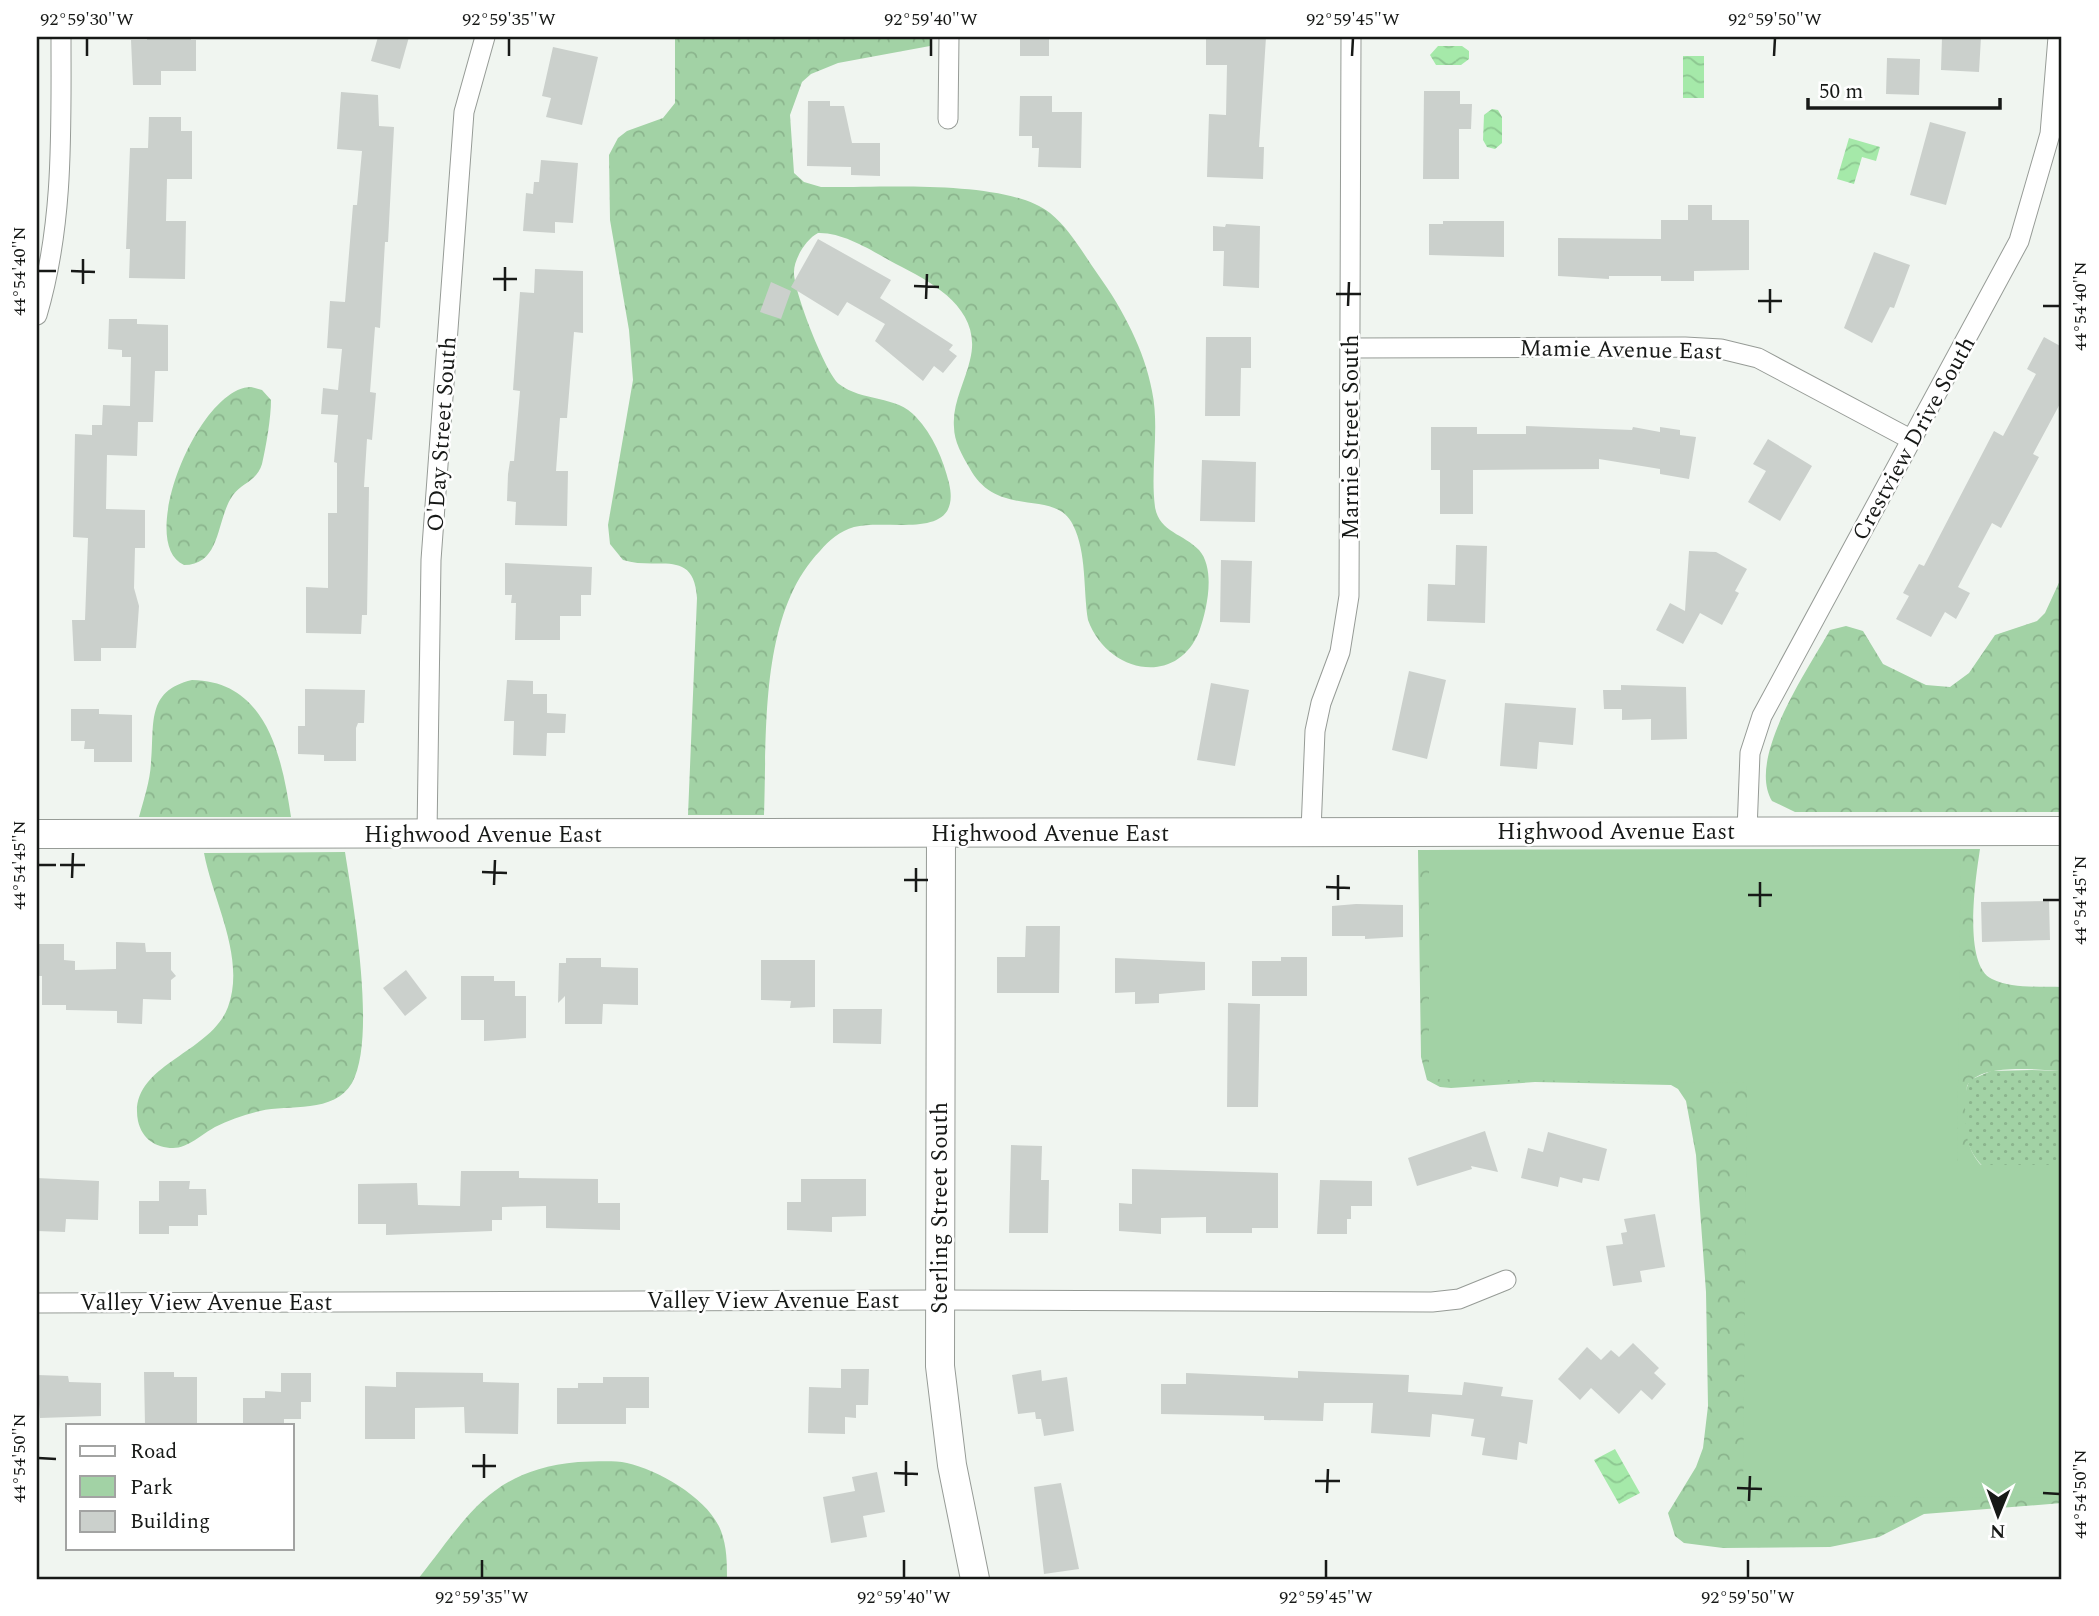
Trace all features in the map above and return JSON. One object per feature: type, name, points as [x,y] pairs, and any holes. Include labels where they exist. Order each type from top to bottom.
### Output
[{"type":"street","points":[[37,315],[53,245],[60,190],[61,37]]},
{"type":"street","name":"O'Day Street South","points":[[427,834],[431,569],[464,112],[485,37]]},
{"type":"street","points":[[948,119],[949,37]]},
{"type":"street","name":"Marnie Street South","points":[[1311,831],[1315,731],[1321,703],[1340,652],[1349,596],[1351,37]]},
{"type":"street","name":"Crestview Drive South","points":[[1747,831],[1749,766],[1758,725],[2023,232],[2050,134],[2058,37]]},
{"type":"street","name":"Mamie Avenue East","points":[[1350,348],[1685,348],[1733,351],[1785,370],[1912,440]]},
{"type":"street","name":"Highwood Avenue East","points":[[37,834],[2062,831]]},
{"type":"street","name":"Sterling Street South","points":[[941,833],[939,1300],[946,1424],[975,1579]]},
{"type":"street","name":"Valley View Avenue East","points":[[37,1303],[939,1300],[1440,1302],[1459,1299],[1506,1280]]},
{"type":"green space","points":[[675,37],[930,37],[930,46],[838,63],[811,74],[802,82],[790,115],[794,173],[804,182],[821,187],[940,187],[1003,194],[1030,202],[1050,213],[1064,227],[1132,330],[1149,376],[1154,405],[1154,492],[1157,515],[1167,527],[1199,550],[1207,568],[1209,578],[1205,613],[1199,632],[1188,650],[1174,661],[1158,667],[1141,666],[1125,661],[1110,651],[1097,637],[1088,620],[1081,547],[1073,525],[1065,514],[1040,504],[995,494],[981,483],[959,448],[954,432],[954,418],[970,360],[972,342],[962,313],[940,290],[911,272],[848,239],[818,233],[802,250],[794,272],[804,313],[826,365],[839,384],[848,390],[899,405],[916,417],[940,456],[949,483],[950,502],[945,514],[934,521],[854,527],[835,536],[820,551],[800,577],[786,607],[776,641],[767,712],[764,815],[688,815],[697,598],[694,582],[689,572],[681,566],[623,560],[610,544],[608,525],[633,380],[629,330],[610,220],[609,155],[618,138],[627,131],[663,118],[675,103]]},
{"type":"green space","points":[[251,387],[262,390],[271,400],[260,470],[233,495],[212,549],[196,563],[184,565],[171,551],[166,528],[170,499],[180,468],[194,438],[212,412],[231,394]]},
{"type":"green space","points":[[2062,576],[2062,812],[1795,812],[1772,801],[1766,783],[1767,761],[1773,738],[1796,689],[1830,630],[1846,626],[1863,631],[1883,664],[1926,685],[1950,687],[1969,673],[1995,635],[2037,621],[2045,613]]},
{"type":"green space","points":[[192,680],[217,684],[238,693],[254,708],[266,726],[275,748],[291,817],[139,817],[151,763],[155,711],[166,692]]},
{"type":"green space","points":[[1961,849],[1957,1165],[2062,1165],[2062,1498],[1743,1496],[1747,1083],[1429,1079],[1429,850]]},
{"type":"green space","points":[[1980,849],[1973,919],[1977,957],[1983,971],[1992,979],[2008,984],[2062,987],[2062,1071],[2010,1069],[1984,1073],[1974,1078],[1967,1086],[1965,1115],[1967,1138],[1984,1169],[2017,1189],[2062,1210],[2062,1503],[1924,1514],[1879,1537],[1830,1547],[1723,1548],[1684,1543],[1675,1536],[1668,1513],[1696,1467],[1703,1448],[1708,1406],[1706,1292],[1696,1155],[1686,1101],[1678,1089],[1671,1085],[1535,1082],[1451,1088],[1440,1087],[1427,1080],[1421,1057],[1418,850]]},
{"type":"green space","points":[[345,852],[363,1004],[363,1035],[359,1062],[352,1083],[344,1093],[323,1104],[272,1109],[242,1116],[179,1147],[161,1146],[151,1141],[143,1133],[138,1121],[138,1102],[145,1086],[157,1073],[205,1037],[219,1023],[228,1007],[233,988],[231,949],[204,853]]},
{"type":"green space","points":[[1991,1071],[2062,1071],[2062,1210],[1996,1177],[1983,1167],[1966,1137],[1964,1102],[1970,1080]]},
{"type":"green space","points":[[578,1462],[627,1463],[668,1479],[694,1497],[715,1519],[721,1531],[726,1549],[727,1579],[418,1579],[467,1516],[502,1486],[523,1475],[548,1467]]},
{"type":"water","points":[[1438,46],[1462,46],[1469,51],[1469,59],[1461,65],[1436,65],[1430,55]]},
{"type":"water","points":[[1683,56],[1704,56],[1704,98],[1683,98]]},
{"type":"water","points":[[1492,109],[1498,110],[1502,117],[1502,143],[1495,149],[1487,147],[1483,140],[1484,115]]},
{"type":"water","points":[[1849,138],[1880,147],[1876,161],[1862,157],[1854,184],[1837,179]]},
{"type":"water","points":[[1615,1449],[1640,1493],[1619,1504],[1594,1460]]},
{"type":"building","points":[[147,37],[191,37],[191,40],[196,40],[196,71],[161,71],[161,85],[133,85],[131,40],[147,40]]},
{"type":"building","points":[[378,37],[409,37],[400,69],[371,61]]},
{"type":"building","points":[[1020,37],[1049,37],[1049,56],[1020,56]]},
{"type":"building","points":[[1206,37],[1266,37],[1259,147],[1264,147],[1263,179],[1207,177],[1209,114],[1226,115],[1227,65],[1206,65]]},
{"type":"building","points":[[1942,37],[1981,37],[1979,72],[1941,70]]},
{"type":"building","points":[[553,47],[598,57],[582,125],[546,117],[551,98],[542,96]]},
{"type":"building","points":[[1887,58],[1920,59],[1919,95],[1886,94]]},
{"type":"building","points":[[1424,91],[1460,91],[1460,104],[1472,104],[1471,129],[1459,129],[1459,179],[1423,179]]},
{"type":"building","points":[[341,92],[378,95],[379,126],[394,127],[388,242],[385,242],[380,328],[375,327],[370,392],[376,393],[372,440],[367,439],[364,487],[369,487],[367,615],[362,615],[361,634],[306,633],[306,587],[328,588],[328,513],[337,513],[337,463],[334,462],[338,415],[321,414],[323,388],[338,390],[342,349],[327,348],[330,301],[345,302],[353,205],[357,205],[362,151],[337,149]]},
{"type":"building","points":[[1020,96],[1052,96],[1052,112],[1082,112],[1081,168],[1038,167],[1039,148],[1032,148],[1032,136],[1019,136]]},
{"type":"building","points":[[808,101],[830,101],[830,106],[844,106],[852,143],[880,143],[880,176],[851,175],[851,167],[807,166]]},
{"type":"building","points":[[149,117],[181,117],[181,131],[192,131],[192,179],[167,179],[166,221],[186,221],[185,279],[129,278],[130,249],[126,249],[130,148],[148,148]]},
{"type":"building","points":[[1930,122],[1966,132],[1946,205],[1910,195]]},
{"type":"building","points":[[541,160],[578,163],[573,223],[555,222],[555,233],[523,231],[526,193],[533,194],[534,182],[539,182]]},
{"type":"building","points":[[1688,205],[1712,205],[1712,220],[1749,220],[1749,270],[1694,271],[1694,281],[1661,281],[1661,276],[1609,276],[1609,279],[1558,276],[1558,238],[1661,239],[1661,220],[1688,220]]},
{"type":"building","points":[[1443,221],[1504,221],[1504,257],[1429,255],[1429,224],[1443,224]]},
{"type":"building","points":[[1226,224],[1260,226],[1259,288],[1223,286],[1224,251],[1213,251],[1213,226],[1225,227]]},
{"type":"building","points":[[818,239],[891,280],[880,298],[953,345],[949,350],[957,356],[943,373],[934,366],[923,381],[875,341],[885,324],[847,302],[838,316],[791,287]]},
{"type":"building","points":[[1874,252],[1910,265],[1894,308],[1890,307],[1872,343],[1844,328]]},
{"type":"building","points":[[535,269],[583,271],[583,333],[574,332],[567,418],[560,418],[556,471],[568,471],[567,526],[515,525],[516,502],[507,501],[510,461],[514,461],[520,391],[513,390],[520,292],[534,293]]},
{"type":"building","points":[[771,282],[791,291],[781,319],[760,312]]},
{"type":"building","points":[[109,319],[137,319],[137,324],[168,325],[168,371],[155,371],[153,422],[138,422],[137,456],[107,455],[106,509],[145,510],[145,548],[135,548],[134,588],[139,606],[136,648],[101,648],[101,661],[74,661],[72,620],[85,620],[88,538],[73,537],[75,434],[92,435],[92,425],[102,425],[103,405],[130,406],[131,357],[122,357],[122,350],[108,349]]},
{"type":"building","points":[[1206,337],[1251,337],[1251,368],[1241,368],[1240,416],[1205,416]]},
{"type":"building","points":[[2044,337],[2062,347],[2062,400],[2033,454],[2039,457],[2001,528],[1992,523],[1958,587],[1970,593],[1956,619],[1945,612],[1931,637],[1896,619],[1909,596],[1903,593],[1919,564],[1924,566],[1994,431],[2003,436],[2036,374],[2027,369]]},
{"type":"building","points":[[1526,426],[1632,430],[1633,427],[1660,432],[1660,427],[1680,430],[1680,435],[1696,437],[1689,479],[1660,474],[1660,469],[1599,459],[1599,469],[1473,470],[1473,514],[1440,514],[1440,470],[1431,470],[1431,427],[1477,427],[1477,434],[1526,434]]},
{"type":"building","points":[[1768,439],[1812,466],[1780,521],[1748,502],[1766,471],[1753,464]]},
{"type":"building","points":[[1202,460],[1256,462],[1255,522],[1200,521]]},
{"type":"building","points":[[1456,545],[1487,546],[1485,623],[1427,621],[1428,584],[1455,585]]},
{"type":"building","points":[[1689,551],[1716,552],[1747,569],[1735,591],[1739,593],[1722,625],[1700,613],[1683,644],[1656,630],[1670,603],[1685,611]]},
{"type":"building","points":[[1221,560],[1252,561],[1250,623],[1220,622]]},
{"type":"building","points":[[505,563],[592,567],[591,595],[581,595],[581,616],[560,616],[560,640],[515,640],[516,603],[511,603],[512,595],[505,595]]},
{"type":"building","points":[[1409,671],[1446,680],[1427,759],[1392,750]]},
{"type":"building","points":[[507,680],[533,681],[533,694],[547,694],[547,713],[566,714],[565,733],[547,733],[546,756],[513,755],[514,721],[504,721]]},
{"type":"building","points":[[1211,683],[1249,690],[1235,766],[1197,760]]},
{"type":"building","points":[[1621,685],[1686,687],[1687,739],[1651,740],[1651,719],[1622,720],[1622,709],[1604,709],[1603,690],[1621,690]]},
{"type":"building","points":[[305,689],[365,690],[364,723],[358,723],[356,728],[356,761],[324,761],[324,755],[298,754],[298,726],[305,726]]},
{"type":"building","points":[[1505,703],[1576,708],[1573,745],[1539,742],[1537,769],[1500,766]]},
{"type":"building","points":[[71,709],[99,709],[99,714],[132,715],[132,762],[94,762],[94,749],[84,749],[85,741],[71,741]]},
{"type":"building","points":[[2049,901],[2050,940],[1982,942],[1981,902]]},
{"type":"building","points":[[1403,905],[1403,937],[1365,939],[1365,936],[1332,936],[1332,906]]},
{"type":"building","points":[[1026,926],[1060,926],[1059,993],[997,993],[997,957],[1025,957]]},
{"type":"building","points":[[116,942],[145,943],[146,952],[171,952],[171,970],[176,976],[171,980],[171,1000],[143,999],[142,1024],[117,1023],[117,1011],[66,1010],[66,1005],[42,1005],[42,976],[37,976],[37,944],[64,944],[64,960],[75,961],[75,970],[116,969]]},
{"type":"building","points":[[1281,957],[1307,957],[1307,996],[1252,996],[1252,961],[1281,961]]},
{"type":"building","points":[[566,958],[601,958],[601,967],[638,968],[638,1005],[603,1004],[602,1024],[565,1024],[565,996],[558,1003],[559,963],[566,963]]},
{"type":"building","points":[[1115,958],[1205,962],[1205,990],[1159,994],[1159,1003],[1135,1004],[1135,992],[1115,993]]},
{"type":"building","points":[[761,960],[815,960],[815,1007],[790,1008],[791,1001],[761,1000]]},
{"type":"building","points":[[406,970],[427,998],[405,1016],[383,988]]},
{"type":"building","points":[[461,976],[494,976],[494,981],[515,981],[515,996],[526,996],[526,1038],[484,1041],[484,1020],[461,1020]]},
{"type":"building","points":[[1228,1003],[1260,1004],[1258,1107],[1227,1107]]},
{"type":"building","points":[[833,1009],[882,1009],[881,1044],[833,1043]]},
{"type":"building","points":[[1485,1131],[1498,1172],[1471,1166],[1472,1169],[1417,1186],[1408,1158]]},
{"type":"building","points":[[1548,1132],[1607,1149],[1599,1181],[1583,1178],[1582,1183],[1560,1177],[1558,1187],[1521,1178],[1528,1148],[1543,1152]]},
{"type":"building","points":[[1011,1145],[1042,1146],[1041,1180],[1049,1180],[1048,1233],[1009,1233]]},
{"type":"building","points":[[1132,1169],[1278,1173],[1278,1228],[1252,1228],[1252,1233],[1206,1233],[1206,1217],[1161,1218],[1161,1234],[1119,1231],[1119,1203],[1132,1204]]},
{"type":"building","points":[[461,1171],[519,1171],[519,1178],[598,1179],[598,1203],[620,1203],[620,1230],[546,1228],[546,1206],[502,1207],[502,1220],[492,1220],[492,1231],[386,1235],[386,1224],[358,1224],[358,1184],[417,1183],[418,1205],[460,1206]]},
{"type":"building","points":[[37,1178],[99,1181],[98,1220],[66,1219],[65,1232],[37,1231]]},
{"type":"building","points":[[801,1179],[866,1179],[866,1216],[832,1217],[832,1232],[787,1230],[787,1202],[801,1202]]},
{"type":"building","points":[[1320,1180],[1372,1181],[1372,1206],[1351,1206],[1351,1219],[1347,1219],[1347,1234],[1317,1234]]},
{"type":"building","points":[[159,1181],[190,1181],[189,1189],[206,1189],[207,1215],[198,1215],[198,1226],[169,1226],[169,1234],[139,1234],[139,1201],[159,1201]]},
{"type":"building","points":[[1655,1214],[1665,1267],[1640,1271],[1642,1282],[1613,1286],[1606,1246],[1623,1244],[1621,1233],[1627,1232],[1624,1219]]},
{"type":"building","points":[[1633,1343],[1659,1368],[1654,1373],[1666,1384],[1652,1400],[1641,1390],[1619,1414],[1591,1388],[1580,1400],[1558,1379],[1587,1347],[1601,1360],[1611,1350],[1619,1357]]},
{"type":"building","points":[[841,1369],[869,1369],[868,1405],[856,1405],[856,1418],[845,1417],[845,1434],[808,1433],[809,1387],[841,1388]]},
{"type":"building","points":[[1041,1370],[1042,1381],[1067,1377],[1074,1431],[1044,1436],[1041,1419],[1036,1419],[1035,1412],[1018,1414],[1012,1375]]},
{"type":"building","points":[[1298,1371],[1409,1375],[1408,1392],[1462,1395],[1464,1382],[1503,1387],[1501,1396],[1533,1400],[1527,1444],[1519,1442],[1517,1460],[1482,1455],[1485,1438],[1471,1436],[1474,1419],[1432,1414],[1430,1437],[1371,1433],[1373,1403],[1324,1403],[1323,1421],[1264,1420],[1264,1416],[1161,1414],[1161,1384],[1186,1384],[1186,1373],[1298,1378]]},
{"type":"building","points":[[144,1372],[174,1372],[174,1377],[197,1377],[197,1424],[145,1424]]},
{"type":"building","points":[[396,1372],[483,1373],[483,1382],[519,1383],[518,1434],[465,1433],[464,1407],[415,1408],[415,1439],[365,1439],[365,1386],[396,1387]]},
{"type":"building","points":[[281,1373],[311,1373],[311,1402],[301,1402],[301,1419],[284,1419],[284,1424],[243,1424],[243,1398],[265,1398],[265,1391],[281,1392]]},
{"type":"building","points":[[37,1375],[68,1376],[69,1382],[101,1383],[101,1416],[40,1418]]},
{"type":"building","points":[[603,1377],[649,1377],[649,1408],[626,1408],[626,1424],[557,1424],[557,1388],[578,1388],[578,1383],[603,1383]]},
{"type":"building","points":[[877,1472],[885,1512],[863,1516],[867,1537],[831,1543],[823,1497],[855,1491],[852,1477]]},
{"type":"building","points":[[1061,1483],[1079,1569],[1044,1574],[1034,1487]]}]
